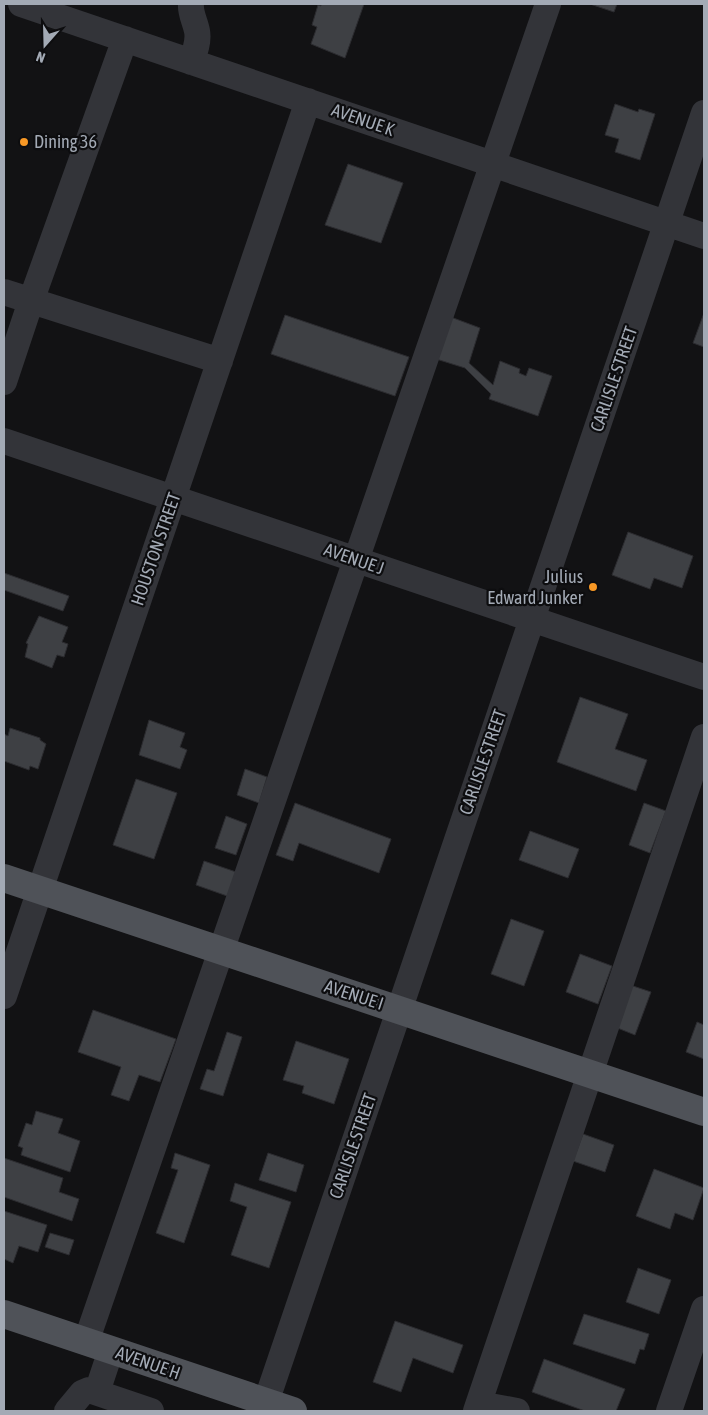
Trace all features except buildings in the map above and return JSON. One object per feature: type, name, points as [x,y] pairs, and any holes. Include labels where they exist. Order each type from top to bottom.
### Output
[{"type":"main road","name":"AVENUE I","points":[[4,878],[704,1112]]},
{"type":"main road","name":"AVENUE H","points":[[4,1314],[99,1346],[264,1407],[293,1411]]},
{"type":"street","name":"AVENUE K","points":[[24,4],[704,236]]},
{"type":"street","points":[[191,4],[190,10],[198,33],[196,50],[191,62]]},
{"type":"street","points":[[97,1392],[99,1346],[221,951],[548,4]]},
{"type":"street","points":[[6,370],[125,39]]},
{"type":"street","name":"HOUSTON STREET","points":[[4,996],[308,101]]},
{"type":"street","name":"CARLISLE STREET","points":[[264,1407],[704,113]]},
{"type":"street","points":[[4,292],[220,361]]},
{"type":"street","name":"AVENUE J","points":[[4,441],[704,677]]},
{"type":"street","points":[[517,1411],[477,1408],[704,737]]},
{"type":"street","points":[[669,1411],[704,1309]]},
{"type":"street","points":[[67,1411],[82,1393],[89,1390],[151,1411]]},
{"type":"place","name":"Dining 36","points":[[24,142]]},
{"type":"place","name":"Julius Edward Junker","points":[[593,587]]}]
